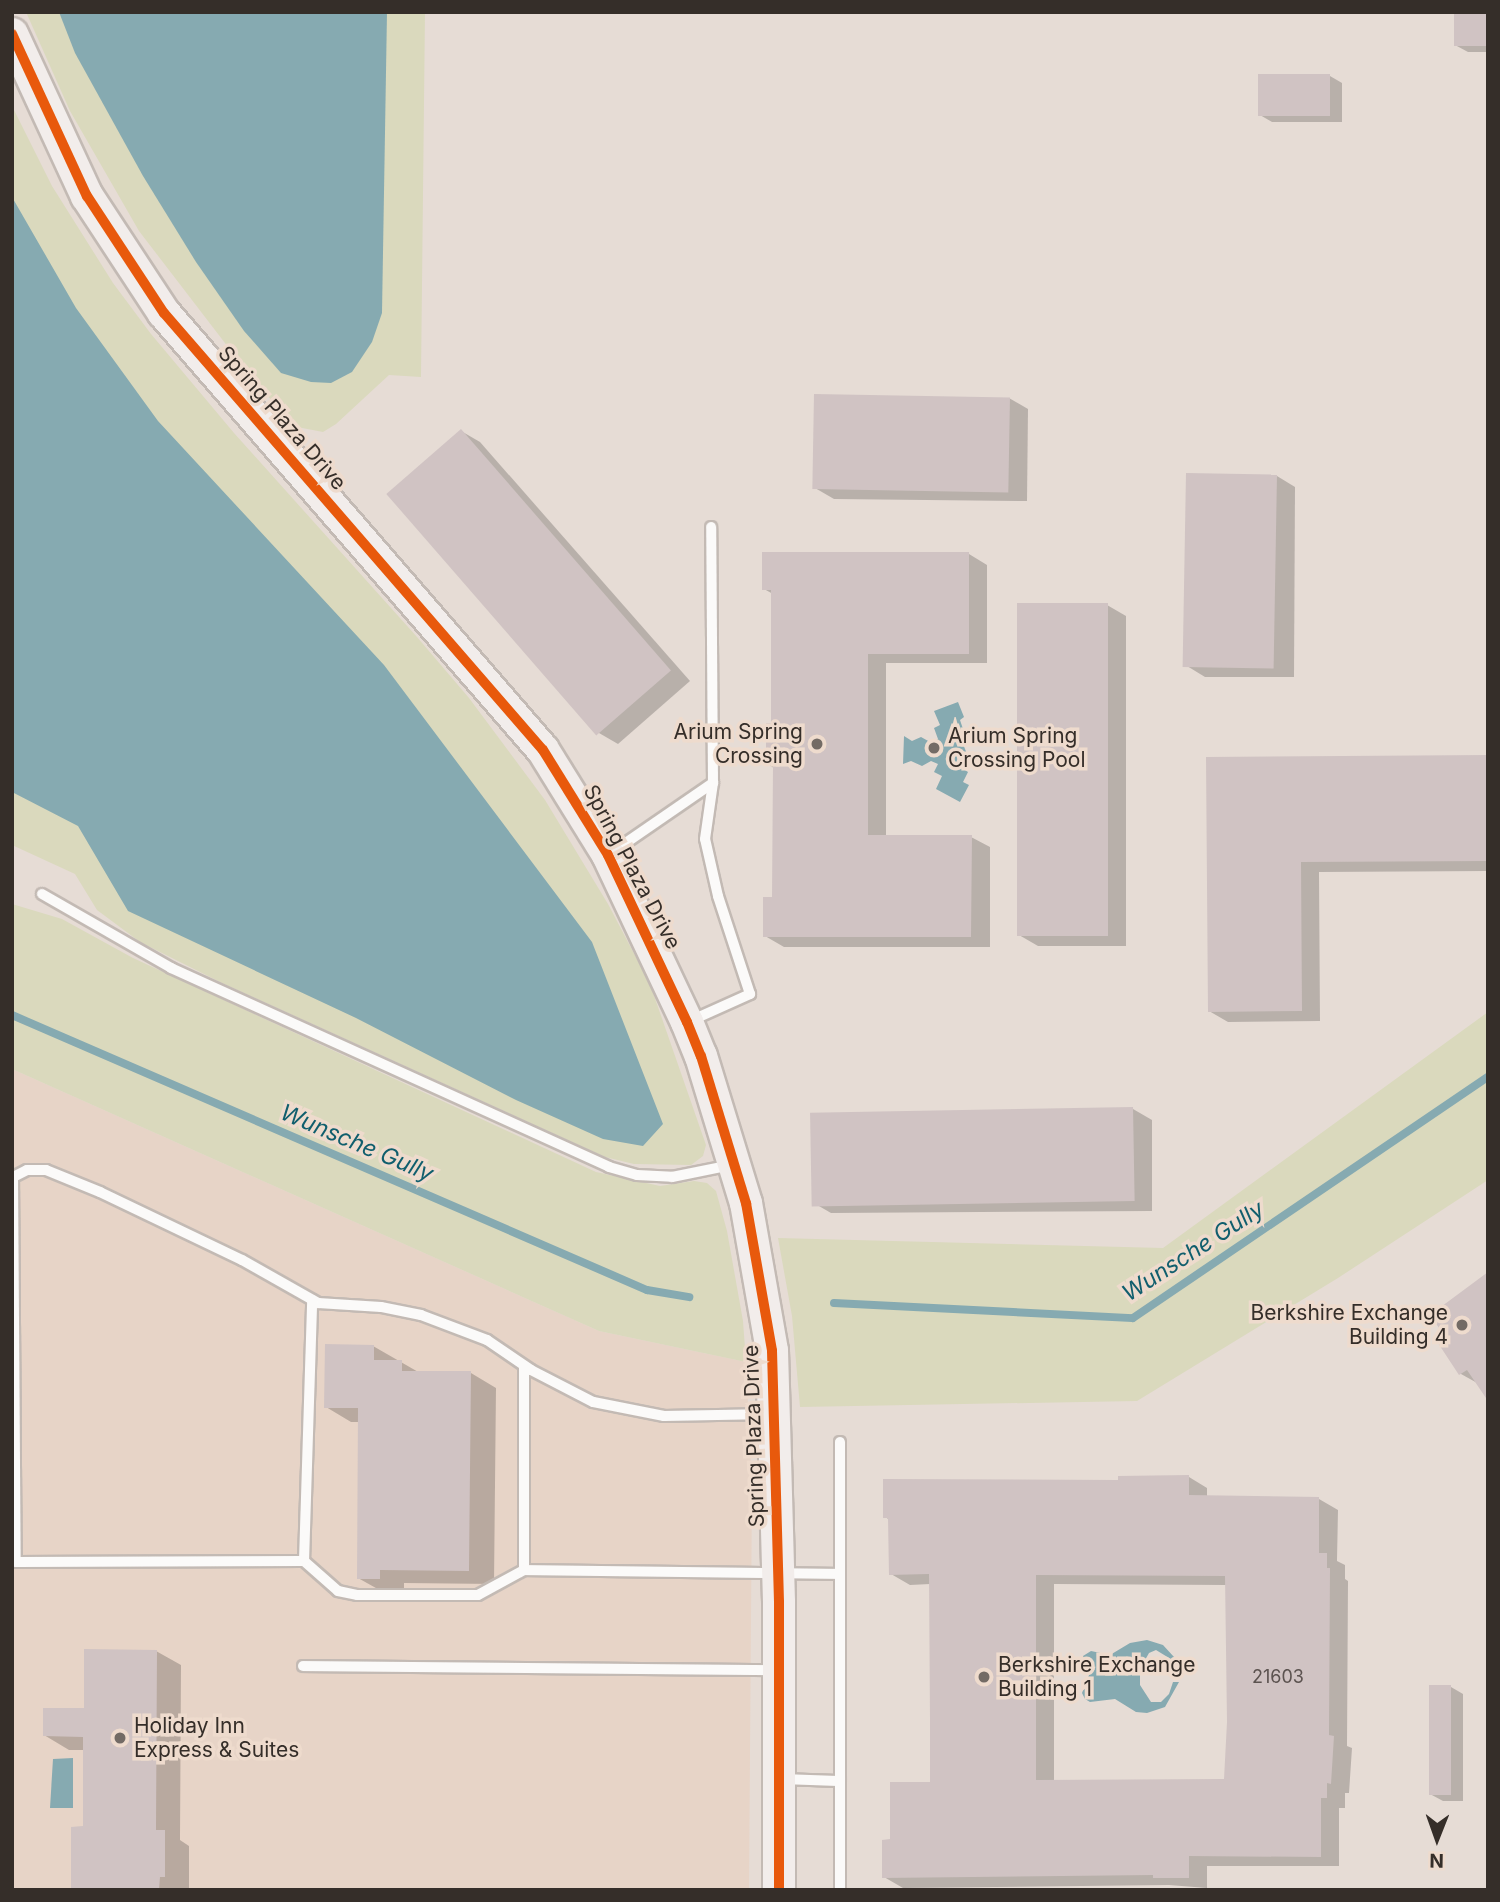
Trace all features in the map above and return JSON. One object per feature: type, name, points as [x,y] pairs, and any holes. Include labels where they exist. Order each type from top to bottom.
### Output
[{"type":"street","name":"Spring Plaza Drive","points":[[12,34],[87,196],[164,313],[505,702],[543,750],[608,855],[687,1021],[746,1203],[772,1351],[778,1573],[779,1890]]},
{"type":"lane","points":[[687,1021],[750,994],[718,895],[705,839],[713,783],[711,527]]},
{"type":"lane","points":[[608,855],[713,783]]},
{"type":"lane","points":[[42,894],[171,968],[609,1167],[637,1175],[672,1177],[734,1164]]},
{"type":"lane","points":[[774,1413],[664,1416],[593,1402],[524,1366],[487,1340],[421,1315],[381,1307],[318,1303],[172,1225],[46,1170],[27,1170],[13,1177],[16,1562],[304,1561],[338,1591],[357,1595],[478,1595],[524,1570],[840,1574]]},
{"type":"lane","points":[[304,1561],[313,1300]]},
{"type":"lane","points":[[524,1366],[524,1570]]},
{"type":"lane","points":[[840,1442],[840,1890]]},
{"type":"lane","points":[[303,1666],[779,1670]]},
{"type":"lane","points":[[779,1779],[840,1781]]},
{"type":"shaded area","points":[[12,1069],[599,1331],[746,1362],[752,1485],[749,1890],[12,1890]]},
{"type":"green space","points":[[26,12],[425,12],[421,377],[389,375],[336,424],[323,432],[297,427],[258,386],[139,231],[70,111]]},
{"type":"green space","points":[[12,106],[52,186],[113,283],[151,334],[234,433],[469,698],[545,800],[608,904],[650,984],[706,1145],[703,1156],[691,1165],[634,1164],[605,1157],[222,983],[140,942],[97,910],[75,874],[12,845]]},
{"type":"green space","points":[[12,904],[62,919],[133,958],[596,1172],[660,1186],[694,1181],[707,1183],[716,1191],[727,1231],[743,1321],[746,1362],[599,1331],[12,1069]]},
{"type":"green space","points":[[1488,1012],[1488,1180],[1338,1278],[1137,1401],[800,1407],[792,1316],[778,1238],[1163,1248]]},
{"type":"water","points":[[59,12],[387,12],[382,313],[372,342],[352,372],[331,383],[311,382],[281,373],[244,331],[196,262],[143,176],[75,53]]},
{"type":"water","points":[[12,197],[76,308],[158,421],[384,665],[592,942],[663,1124],[643,1146],[603,1139],[516,1100],[356,1018],[128,911],[78,826],[12,792]]},
{"type":"water","name":"Arium Spring Crossing Pool","points":[[958,702],[964,717],[960,720],[964,732],[959,734],[967,754],[960,767],[968,772],[963,782],[969,785],[960,802],[936,789],[942,776],[934,772],[938,764],[931,761],[922,766],[911,761],[903,764],[904,736],[912,741],[921,737],[930,742],[938,739],[934,728],[940,725],[934,711]]},
{"type":"water","points":[[1147,1640],[1163,1645],[1174,1657],[1174,1661],[1156,1650],[1149,1653],[1140,1669],[1140,1685],[1151,1702],[1161,1702],[1169,1694],[1173,1682],[1179,1682],[1165,1707],[1147,1713],[1136,1712],[1115,1699],[1090,1702],[1085,1699],[1082,1693],[1089,1675],[1081,1660],[1083,1656],[1091,1651],[1110,1655],[1130,1643]]},
{"type":"water","points":[[73,1758],[73,1808],[50,1808],[53,1759]]},
{"type":"building","points":[[1454,12],[1488,12],[1488,46],[1454,46]]},
{"type":"building","points":[[1258,74],[1330,74],[1330,116],[1258,116]]},
{"type":"building","points":[[814,394],[1010,397],[1008,492],[812,489]]},
{"type":"building","points":[[461,429],[671,671],[596,735],[386,494]]},
{"type":"building","points":[[1186,473],[1277,475],[1274,669],[1183,667]]},
{"type":"building","name":"Arium Spring Crossing","points":[[762,552],[969,552],[969,654],[868,654],[868,835],[972,835],[971,937],[763,937],[763,897],[772,897],[773,765],[766,765],[766,723],[771,723],[771,590],[762,590]]},
{"type":"building","points":[[1017,603],[1108,603],[1108,936],[1017,936]]},
{"type":"building","points":[[1488,755],[1488,861],[1301,862],[1302,1011],[1208,1012],[1206,757]]},
{"type":"building","points":[[1133,1107],[1135,1201],[812,1207],[810,1113]]},
{"type":"building","name":"Berkshire Exchange Building 4","points":[[1488,1272],[1488,1401],[1467,1370],[1459,1375],[1436,1340],[1444,1335],[1430,1315]]},
{"type":"building","points":[[325,1344],[374,1345],[374,1360],[402,1360],[402,1371],[471,1371],[469,1571],[380,1570],[380,1579],[357,1579],[358,1408],[324,1408]]},
{"type":"building","name":"Berkshire Exchange Building 1","points":[[1189,1475],[1189,1495],[1319,1497],[1319,1553],[1327,1553],[1327,1568],[1330,1568],[1329,1735],[1334,1736],[1331,1784],[1327,1783],[1327,1798],[1321,1798],[1321,1857],[1189,1856],[1189,1878],[1153,1878],[1153,1875],[882,1878],[882,1840],[890,1839],[890,1782],[930,1782],[929,1574],[889,1575],[888,1518],[883,1518],[883,1479],[1118,1480],[1118,1476]],"holes":[[[1036,1575],[1225,1576],[1227,1722],[1224,1779],[1036,1780]]]},
{"type":"building","name":"Holiday Inn Express & Suites","points":[[84,1649],[157,1650],[156,1830],[165,1830],[165,1877],[160,1877],[159,1890],[71,1890],[71,1827],[83,1826],[83,1737],[43,1736],[43,1708],[84,1708]]},
{"type":"building","points":[[1429,1685],[1451,1685],[1451,1795],[1429,1795]]},
{"type":"waterway","name":"Wunsche Gully","points":[[12,1015],[647,1290],[689,1297]]},
{"type":"waterway","name":"Wunsche Gully","points":[[834,1303],[1133,1318],[1488,1077]]},
{"type":"cycle path","points":[[12,34],[87,196],[164,313],[543,750],[608,855],[687,1022],[701,1056],[746,1203],[772,1351],[779,1602],[779,1890]]},
{"type":"place","name":"Arium Spring Crossing","points":[[817,744]]},
{"type":"place","name":"Arium Spring Crossing Pool","points":[[934,748]]},
{"type":"place","name":"Berkshire Exchange Building 4","points":[[1462,1325]]},
{"type":"place","name":"Berkshire Exchange Building 1","points":[[984,1677]]},
{"type":"place","name":"Holiday Inn Express & Suites","points":[[120,1738]]}]
